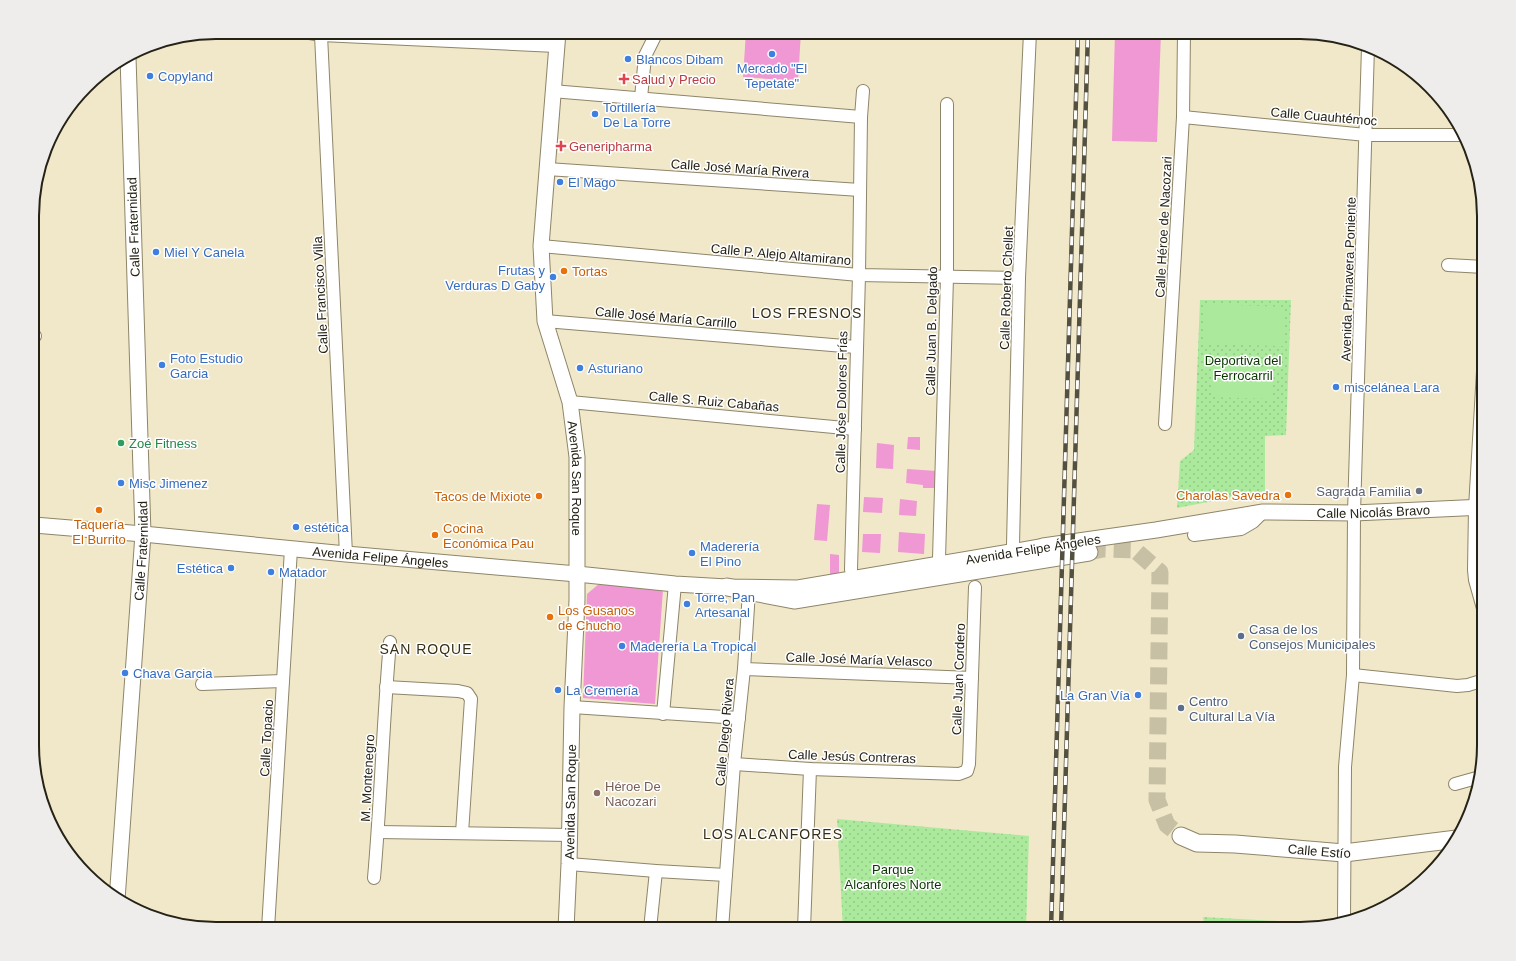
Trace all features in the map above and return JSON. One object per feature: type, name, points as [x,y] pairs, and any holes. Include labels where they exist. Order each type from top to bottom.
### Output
[{"type":"main road","name":"Avenida Felipe Ángeles","points":[[727,587],[794,600],[1089,552]]},
{"type":"main road","name":"Calle Estío","points":[[1181,836],[1197,843],[1234,844],[1344,853],[1449,840]]},
{"type":"street","name":"Calle Francisco Villa","points":[[322,39],[346,554]]},
{"type":"street","name":"Avenida San Roque","points":[[557,39],[541,246],[545,321],[570,402],[577,457],[577,574],[566,922]]},
{"type":"street","points":[[641,98],[645,56],[654,39]]},
{"type":"street","name":"Calle Roberto Chellet","points":[[1013,546],[1019,278],[1030,39]]},
{"type":"street","name":"Calle Héroe de Nacozari","points":[[1165,424],[1183,118],[1184,39]]},
{"type":"street","name":"Avenida Primavera Poniente","points":[[1344,917],[1345,767],[1353,675],[1354,513],[1368,52]]},
{"type":"street","name":"Calle Fraternidad","points":[[118,892],[143,534],[128,62]]},
{"type":"street","points":[[552,91],[861,117]]},
{"type":"street","name":"Calle Jóse Dolores Frías","points":[[851,570],[859,275],[862,91]]},
{"type":"street","name":"Calle Juan B. Delgado","points":[[939,559],[947,277],[947,104]]},
{"type":"street","name":"Calle Cuauhtémoc","points":[[1183,118],[1366,135],[1458,135]]},
{"type":"street","name":"Calle José María Rivera","points":[[547,169],[860,190]]},
{"type":"street","name":"Calle P. Alejo Altamirano","points":[[541,246],[859,275],[1019,278]]},
{"type":"street","points":[[1448,265],[1477,267]]},
{"type":"street","name":"Calle José María Carrillo","points":[[545,321],[856,347]]},
{"type":"street","name":"Calle S. Ruiz Cabañas","points":[[570,402],[855,429]]},
{"type":"street","name":"Calle Nicolás Bravo","points":[[1263,512],[1354,513],[1477,508]]},
{"type":"street","points":[[1194,535],[1240,529],[1253,522],[1263,512]]},
{"type":"street","name":"Avenida Felipe Ángeles","points":[[39,525],[675,584],[727,587],[798,588],[1041,547],[1263,512]]},
{"type":"street","points":[[1477,537],[1474,580],[1477,590]]},
{"type":"street","name":"Calle Topacio","points":[[268,922],[291,549]]},
{"type":"street","points":[[663,714],[675,584]]},
{"type":"street","name":"Calle Juan Cordero","points":[[967,771],[969,764],[975,587]]},
{"type":"street","name":"Calle Diego Rivera","points":[[723,922],[734,764],[744,669],[748,591]]},
{"type":"street","name":"M. Montenegro","points":[[390,642],[378,832],[570,835]]},
{"type":"street","name":"Calle José María Velasco","points":[[744,669],[972,678]]},
{"type":"street","points":[[1353,675],[1457,686],[1477,682]]},
{"type":"street","points":[[202,684],[283,680]]},
{"type":"street","points":[[386,688],[467,693],[471,699],[462,833]]},
{"type":"street","points":[[572,707],[739,718]]},
{"type":"street","name":"Calle Jesús Contreras","points":[[734,764],[810,769],[959,774],[967,771]]},
{"type":"street","points":[[804,922],[810,769]]},
{"type":"street","points":[[1455,784],[1474,779]]},
{"type":"street","points":[[374,878],[378,832]]},
{"type":"street","points":[[569,864],[726,875]]},
{"type":"street","points":[[651,922],[656,871]]},
{"type":"green space","name":"Deportiva del Ferrocarril","points":[[1200,300],[1291,300],[1286,435],[1265,436],[1265,491],[1177,508],[1180,461],[1194,450]]},
{"type":"green space","points":[[1205,304],[1285,307],[1284,346],[1204,344]]},
{"type":"green space","points":[[1212,366],[1273,368],[1272,399],[1211,397]]},
{"type":"green space","name":"Parque Alcanfores Norte","points":[[837,819],[1029,836],[1026,922],[843,922]]},
{"type":"green space","points":[[1203,917],[1296,922],[1204,922]]},
{"type":"building","name":"Mercado \"El Tepetate\"","points":[[746,39],[801,39],[798,81],[743,77]]},
{"type":"building","points":[[1115,39],[1161,39],[1157,142],[1112,141]]},
{"type":"building","points":[[908,437],[920,437],[920,450],[907,449]]},
{"type":"building","points":[[877,443],[894,445],[893,469],[876,468]]},
{"type":"building","points":[[907,469],[937,471],[935,488],[923,488],[923,485],[906,483]]},
{"type":"building","points":[[864,497],[883,498],[882,513],[863,512]]},
{"type":"building","points":[[900,499],[917,501],[916,516],[899,515]]},
{"type":"building","points":[[817,504],[830,505],[827,541],[814,540]]},
{"type":"building","points":[[899,532],[925,534],[924,554],[898,552]]},
{"type":"building","points":[[863,534],[881,534],[880,553],[862,552]]},
{"type":"building","points":[[830,554],[839,555],[839,574],[830,574]]},
{"type":"building","name":"Maderería La Tropical","points":[[600,583],[663,589],[655,704],[583,698],[587,594]]},
{"type":"tunnel","points":[[1089,552],[1103,549],[1135,550],[1160,572],[1157,800],[1167,825],[1181,836]]},
{"type":"railway","points":[[1051,922],[1078,39]]},
{"type":"railway","points":[[1061,922],[1088,39]]},
{"type":"place","name":"Mercado \"El Tepetate\"","points":[[772,54]]},
{"type":"place","name":"Blancos Dibam","points":[[628,59]]},
{"type":"place","name":"Copyland","points":[[150,76]]},
{"type":"place","name":"Salud y Precio","points":[[624,79]]},
{"type":"place","name":"Tortillería De La Torre","points":[[595,114]]},
{"type":"place","name":"Generipharma","points":[[561,146]]},
{"type":"place","name":"El Mago","points":[[560,182]]},
{"type":"place","name":"Miel Y Canela","points":[[156,252]]},
{"type":"place","name":"Tortas","points":[[564,271]]},
{"type":"place","name":"Frutas y Verduras D Gaby","points":[[553,277]]},
{"type":"place","name":"Foto Estudio Garcia","points":[[162,365]]},
{"type":"place","name":"Asturiano","points":[[580,368]]},
{"type":"place","name":"miscelánea Lara","points":[[1336,387]]},
{"type":"place","name":"Zoé Fitness","points":[[121,443]]},
{"type":"place","name":"Misc Jimenez","points":[[121,483]]},
{"type":"place","name":"Sagrada Familia","points":[[1419,491]]},
{"type":"place","name":"Charolas Savedra","points":[[1288,495]]},
{"type":"place","name":"Tacos de Mixiote","points":[[539,496]]},
{"type":"place","name":"Taquería El Burrito","points":[[99,510]]},
{"type":"place","name":"estética","points":[[296,527]]},
{"type":"place","name":"Cocina Económica Pau","points":[[435,535]]},
{"type":"place","name":"Maderería El Pino","points":[[692,553]]},
{"type":"place","name":"Estética","points":[[231,568]]},
{"type":"place","name":"Matador","points":[[271,572]]},
{"type":"place","name":"Torre, Pan Artesanal","points":[[687,604]]},
{"type":"place","name":"Los Gusanos de Chucho","points":[[550,617]]},
{"type":"place","name":"Casa de los Consejos Municipales","points":[[1241,636]]},
{"type":"place","name":"Maderería La Tropical","points":[[622,646]]},
{"type":"place","name":"Chava Garcia","points":[[125,673]]},
{"type":"place","name":"La Cremería","points":[[558,690]]},
{"type":"place","name":"La Gran Vía","points":[[1138,695]]},
{"type":"place","name":"Centro Cultural La Vía","points":[[1181,708]]},
{"type":"place","name":"Héroe De Nacozari","points":[[597,793]]},
{"type":"district","name":"LOS FRESNOS","points":[[807,313]]},
{"type":"district","name":"SAN ROQUE","points":[[426,649]]},
{"type":"district","name":"LOS ALCANFORES","points":[[773,834]]}]
